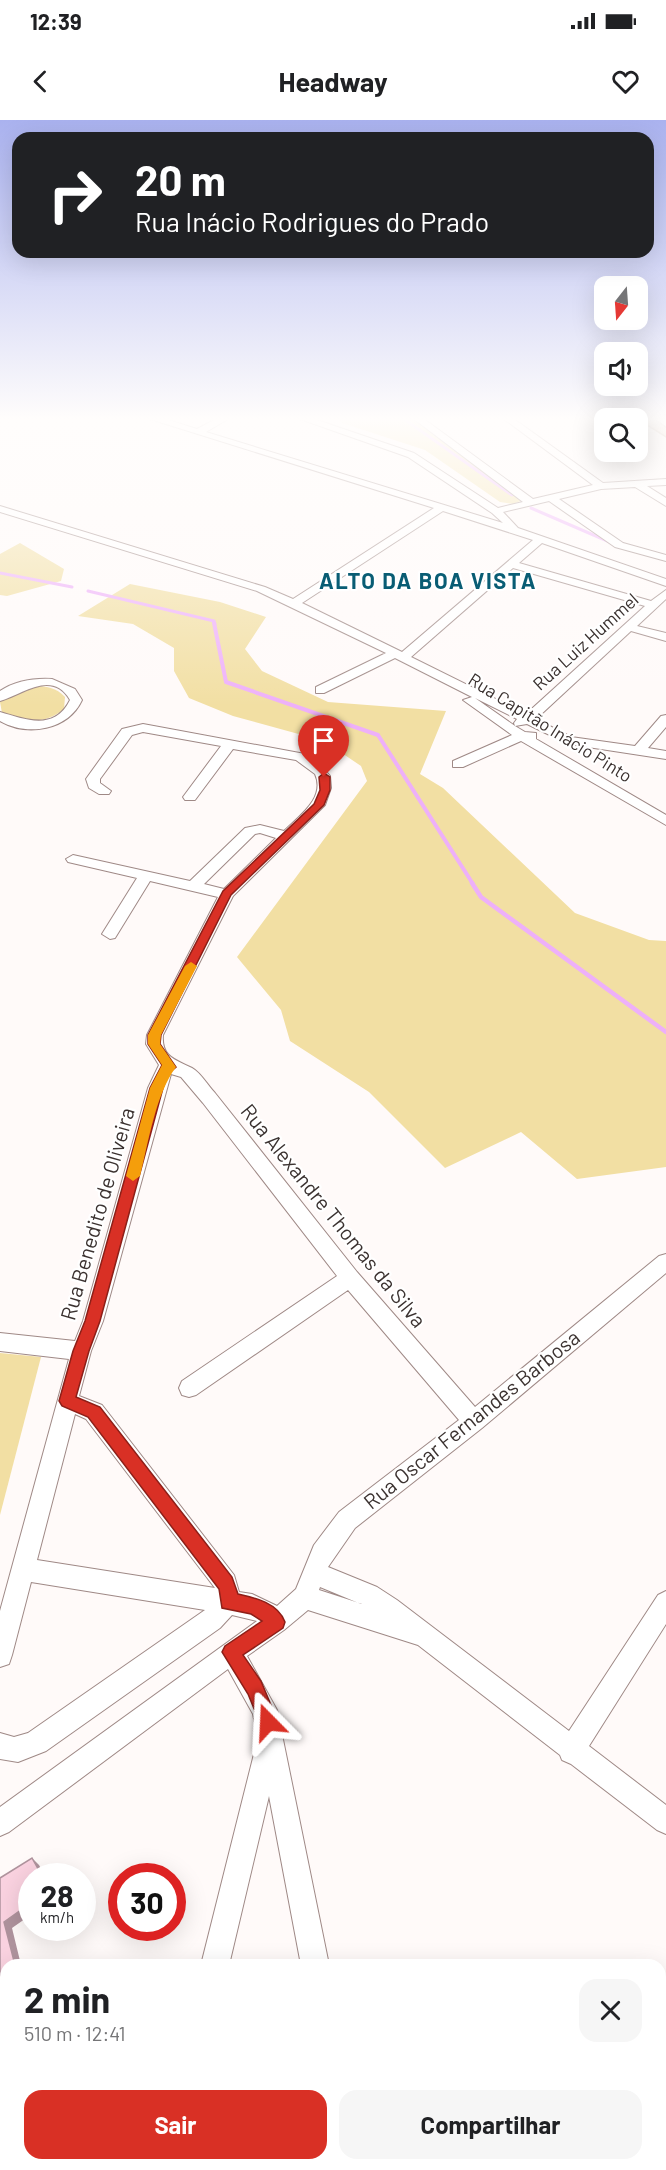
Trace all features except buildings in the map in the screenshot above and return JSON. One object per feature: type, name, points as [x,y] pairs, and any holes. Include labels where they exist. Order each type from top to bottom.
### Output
[{"type":"street","points":[[16,515],[261,589],[294,603],[568,741]]},
{"type":"street","points":[[294,603],[431,515]]},
{"type":"street","points":[[463,515],[541,538],[666,583]]},
{"type":"street","points":[[500,515],[515,530]]},
{"type":"street","points":[[575,515],[619,545],[666,558]]},
{"type":"street","points":[[320,690],[398,656],[541,538]]},
{"type":"street","points":[[510,564],[659,603]]},
{"type":"street","name":"Rua Luiz Hummel","points":[[510,727],[528,719],[628,627],[659,603],[666,593]]},
{"type":"street","points":[[628,627],[666,638]]},
{"type":"street","name":"Rua Capitão Inácio Pinto","points":[[416,664],[522,736],[666,821]]},
{"type":"street","points":[[0,716],[12,723],[24,725],[49,723],[69,713],[76,700],[68,689],[49,683],[25,684],[1,694]]},
{"type":"street","points":[[638,751],[666,719]]},
{"type":"street","points":[[0,732],[12,723]]},
{"type":"street","points":[[104,791],[94,785],[93,779],[127,732],[143,728],[300,757],[317,768],[324,777],[325,790],[318,805],[227,894],[155,1035],[154,1044],[170,1067]]},
{"type":"street","points":[[458,764],[522,736],[666,755]]},
{"type":"street","points":[[190,797],[230,744]]},
{"type":"street","points":[[195,885],[250,831],[260,829],[287,836]]},
{"type":"street","points":[[73,859],[227,894]]},
{"type":"street","points":[[110,934],[146,875]]},
{"type":"street","name":"Rua Benedito de Oliveira","points":[[0,1655],[67,1401],[81,1351],[93,1321],[157,1088],[164,1070],[170,1067]]},
{"type":"street","name":"Rua Alexandre Thomas da Silva","points":[[170,1067],[187,1073],[209,1098],[350,1278],[474,1421]]},
{"type":"street","name":"Rua Oscar Fernandes Barbosa","points":[[305,1597],[316,1574],[322,1553],[347,1520],[474,1421],[666,1262]]},
{"type":"street","points":[[189,1388],[350,1278]]},
{"type":"street","points":[[0,1342],[81,1351]]},
{"type":"street","points":[[0,1746],[18,1750],[37,1742],[212,1620],[228,1601],[229,1590],[226,1583],[94,1412],[67,1401]]},
{"type":"street","points":[[22,1569],[252,1606],[267,1613],[276,1622]]},
{"type":"street","points":[[316,1574],[369,1595],[666,1821]]},
{"type":"street","points":[[0,1823],[231,1652],[276,1622],[305,1597],[429,1639]]},
{"type":"street","points":[[572,1751],[666,1603]]},
{"type":"street","points":[[231,1652],[266,1710],[314,1959]]},
{"type":"street","points":[[216,1959],[271,1734]]},
{"type":"shaded area","points":[[20,543],[64,569],[61,581],[7,596],[0,595],[0,554]]},
{"type":"shaded area","points":[[130,584],[220,602],[266,617],[245,649],[262,671],[328,702],[446,711],[420,774],[443,788],[575,913],[649,940],[666,941],[666,1167],[577,1179],[521,1132],[445,1168],[369,1092],[290,1041],[281,1010],[237,957],[367,781],[361,766],[324,741],[233,716],[189,698],[174,671],[174,648],[133,624],[78,616]]},
{"type":"shaded area","points":[[32,686],[58,691],[65,697],[64,709],[41,720],[26,720],[2,713],[0,702],[4,697]]},
{"type":"shaded area","points":[[0,1353],[41,1357],[0,1515]]},
{"type":"waterway","points":[[546,515],[612,543]]},
{"type":"waterway","points":[[0,573],[72,587]]},
{"type":"waterway","points":[[88,591],[214,621],[215,624]]},
{"type":"waterway","points":[[214,623],[226,682],[378,735],[473,884]]},
{"type":"waterway","points":[[472,883],[481,897],[666,1032]]},
{"type":"slow traffic","points":[[133,1176],[157,1088],[164,1070],[170,1067],[154,1044],[155,1035],[191,966]]},
{"type":"district","name":"ALTO DA BOA VISTA","points":[[428,581]]},
{"type":"route","points":[[268,1722],[266,1710],[231,1652],[276,1622],[267,1613],[252,1606],[228,1601],[229,1590],[226,1583],[94,1412],[87,1407],[67,1401],[81,1351],[93,1321],[157,1088],[164,1070],[170,1067],[154,1044],[158,1027],[180,990],[227,894],[318,805],[325,790],[324,777]]}]
